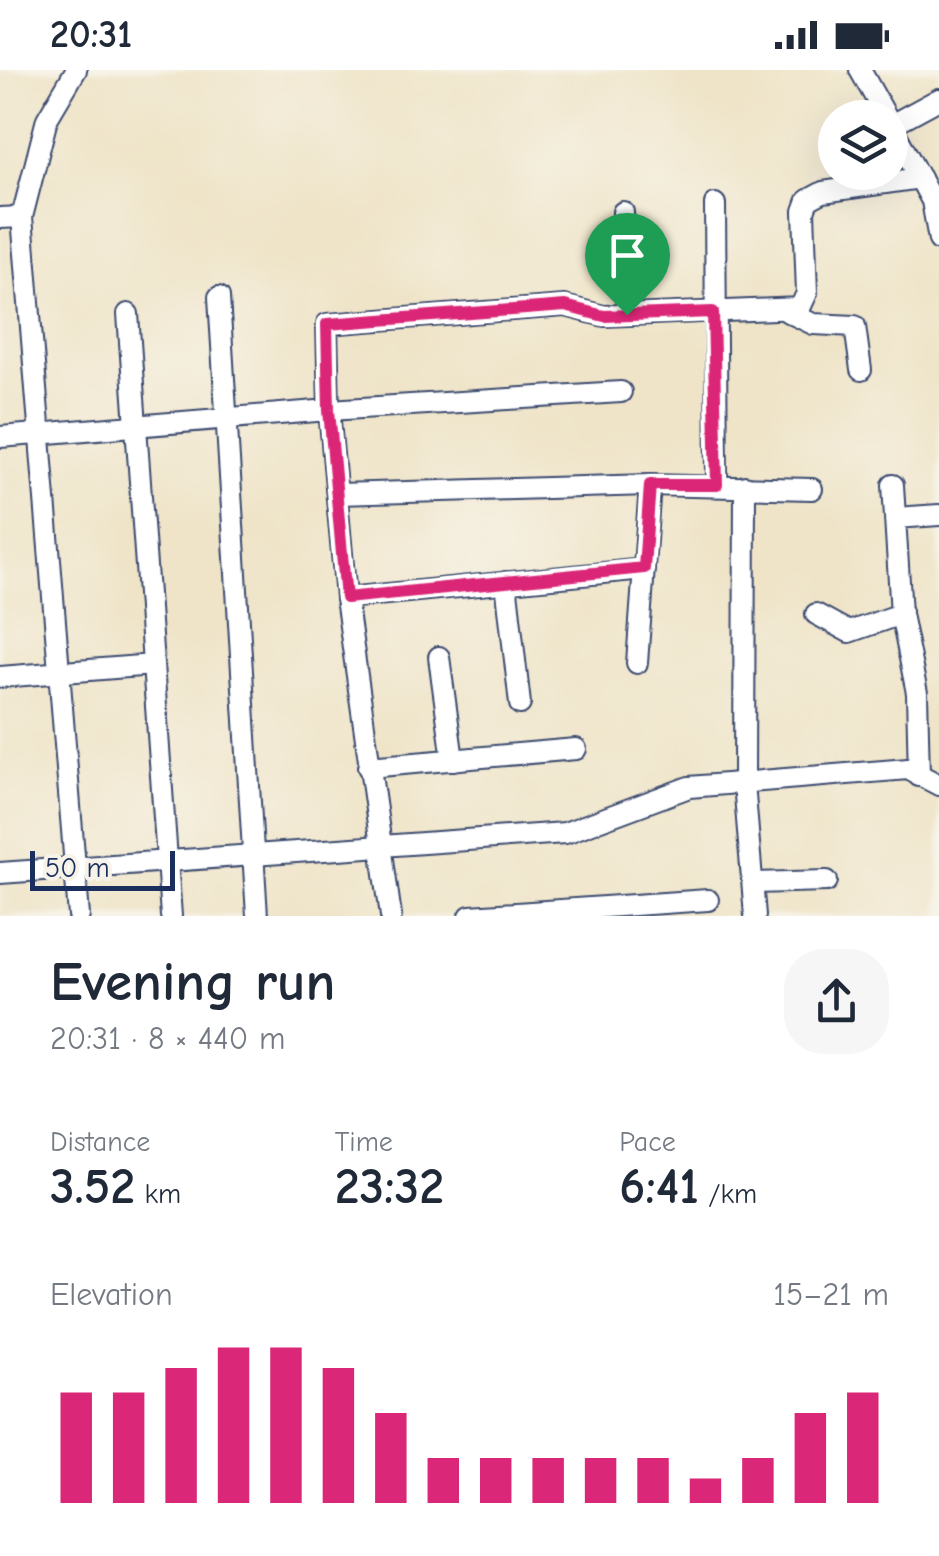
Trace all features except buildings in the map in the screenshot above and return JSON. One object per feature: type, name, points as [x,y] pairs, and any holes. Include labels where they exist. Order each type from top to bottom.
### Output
[{"type":"street","points":[[76,70],[47,118],[22,217],[79,916]]},
{"type":"street","points":[[860,70],[877,100]]},
{"type":"street","points":[[908,113],[939,99]]},
{"type":"street","points":[[908,156],[936,199],[939,240]]},
{"type":"street","points":[[391,916],[346,598],[329,410],[327,324],[565,306],[604,316],[788,312],[800,308],[806,300],[804,211],[808,200],[824,192],[920,178]]},
{"type":"street","points":[[716,204],[713,312],[717,485]]},
{"type":"street","points":[[623,212],[627,315]]},
{"type":"street","points":[[0,218],[22,217]]},
{"type":"street","points":[[219,297],[257,916]]},
{"type":"street","points":[[788,312],[813,324],[855,326],[861,370]]},
{"type":"street","points":[[128,314],[171,916]]},
{"type":"street","points":[[0,436],[621,392]]},
{"type":"street","points":[[637,663],[650,485]]},
{"type":"street","points":[[337,494],[650,485],[812,489]]},
{"type":"street","points":[[894,485],[901,614],[917,692],[919,776]]},
{"type":"street","points":[[745,486],[744,782],[755,916]]},
{"type":"street","points":[[896,518],[939,515]]},
{"type":"street","points":[[346,598],[644,568]]},
{"type":"street","points":[[506,582],[520,704]]},
{"type":"street","points":[[816,614],[848,632],[901,614]]},
{"type":"street","points":[[439,657],[453,760]]},
{"type":"street","points":[[0,677],[153,666]]},
{"type":"street","points":[[368,768],[576,749]]},
{"type":"street","points":[[0,873],[565,833],[689,787],[908,770],[939,785]]},
{"type":"street","points":[[753,883],[827,881]]},
{"type":"street","points":[[474,916],[630,911],[708,900]]},
{"type":"route","points":[[565,306],[604,316],[627,315],[713,312],[717,485],[650,485],[644,568],[346,598],[329,410],[327,324],[565,306]]}]
